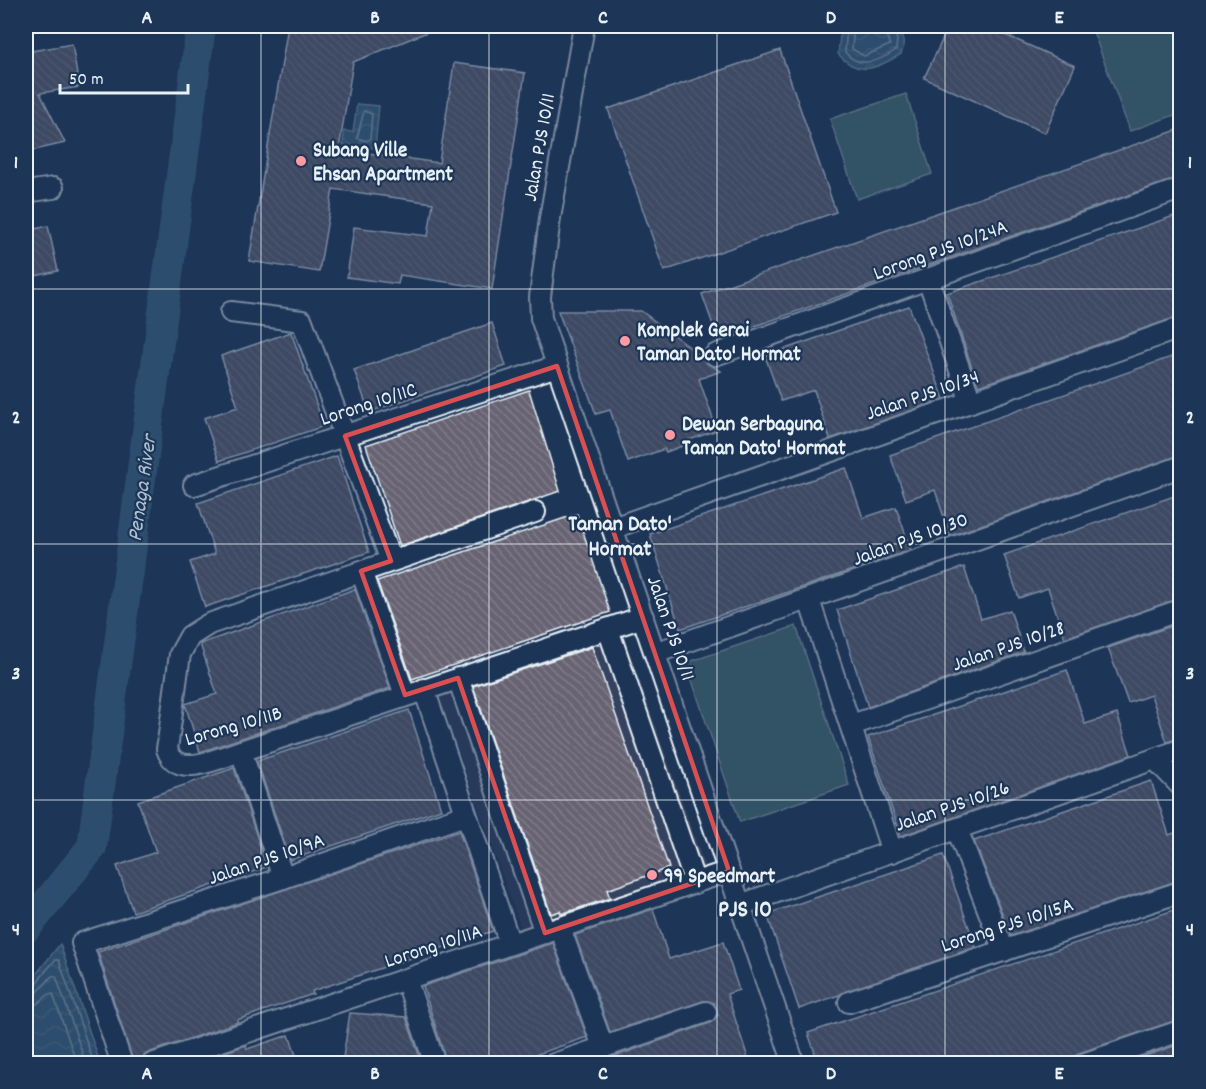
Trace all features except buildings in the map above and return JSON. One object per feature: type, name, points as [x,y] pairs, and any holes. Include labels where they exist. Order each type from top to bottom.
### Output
[{"type":"street","name":"Jalan PJS 10/11","points":[[584,26],[550,218],[540,297],[541,318],[794,1064]]},
{"type":"street","points":[[26,192],[53,188]]},
{"type":"street","name":"Lorong PJS 10/24A","points":[[715,355],[1180,189]]},
{"type":"street","points":[[928,279],[971,402]]},
{"type":"street","points":[[231,312],[302,321],[391,561]]},
{"type":"street","name":"Jalan PJS 10/34","points":[[613,528],[1180,328]]},
{"type":"street","name":"Lorong 10/11C","points":[[194,485],[557,366]]},
{"type":"street","name":"Jalan PJS 10/30","points":[[654,653],[1180,467]]},
{"type":"street","name":"Lorong 10/11B","points":[[534,512],[209,624],[190,636],[180,654],[167,749],[170,758],[177,765],[189,766],[241,751],[642,617]]},
{"type":"street","points":[[361,571],[465,814],[510,944]]},
{"type":"street","points":[[809,600],[892,852]]},
{"type":"street","name":"Jalan PJS 10/28","points":[[852,725],[1180,610]]},
{"type":"street","points":[[608,629],[695,882]]},
{"type":"street","points":[[458,678],[552,930],[603,1047]]},
{"type":"street","name":"Jalan PJS 10/26","points":[[740,905],[1180,750]]},
{"type":"street","points":[[241,751],[283,878]]},
{"type":"street","points":[[1155,759],[1180,785]]},
{"type":"street","name":"Jalan PJS 10/9A","points":[[122,1064],[82,943],[283,878],[465,814]]},
{"type":"street","points":[[957,829],[1004,951]]},
{"type":"street","name":"Lorong 10/11A","points":[[152,1064],[729,871]]},
{"type":"street","name":"Lorong PJS 10/15A","points":[[849,1002],[1180,892]]},
{"type":"street","points":[[406,979],[435,1064]]},
{"type":"street","points":[[554,1064],[706,1012]]},
{"type":"street","points":[[1083,1064],[1180,1031]]},
{"type":"highlighted area","points":[[557,366],[729,871],[545,933],[458,678],[405,695],[361,571],[391,561],[345,436]]},
{"type":"shaded area","points":[[620,625],[706,870],[523,934],[437,689]]},
{"type":"green space","points":[[1091,26],[1180,26],[1180,113],[1130,131]]},
{"type":"green space","points":[[906,94],[932,174],[857,199],[830,119]]},
{"type":"green space","points":[[796,626],[849,785],[740,822],[686,663]]},
{"type":"water","points":[[841,26],[893,26],[903,38],[901,54],[868,68],[853,66],[838,54]]},
{"type":"water","points":[[357,104],[379,106],[375,148],[343,145],[344,131],[353,132]]},
{"type":"water","points":[[60,944],[100,1063],[26,1063],[26,987]]},
{"type":"waterway","name":"Penaga River","points":[[26,928],[92,847],[201,26]]},
{"type":"place","name":"Subang Ville Ehsan Apartment","points":[[301,161]]},
{"type":"place","name":"Komplek Gerai Taman Dato' Hormat","points":[[625,341]]},
{"type":"place","name":"Dewan Serbaguna Taman Dato' Hormat","points":[[670,435]]},
{"type":"place","name":"99 Speedmart","points":[[652,875]]},
{"type":"district","name":"Taman Dato' Hormat","points":[[620,534]]},
{"type":"district","name":"PJS 10","points":[[745,908]]}]
